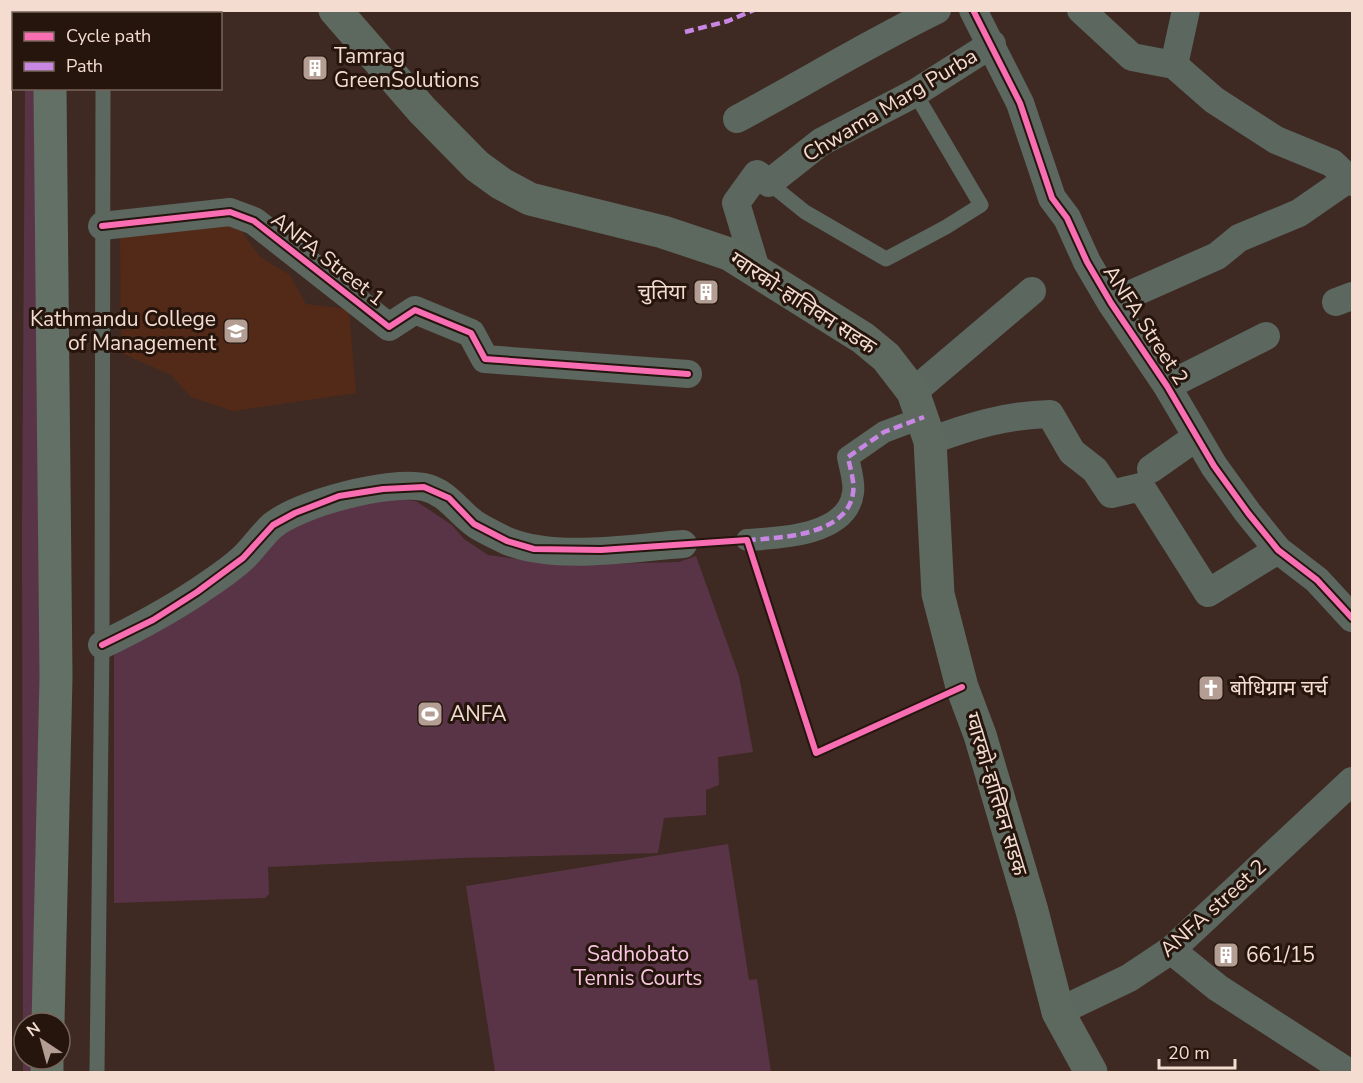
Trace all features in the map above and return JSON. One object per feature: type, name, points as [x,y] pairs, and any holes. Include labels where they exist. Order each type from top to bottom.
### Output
[{"type":"main road","name":"ग्वारको-हात्तिवन सडक","points":[[335,10],[422,110],[477,166],[502,184],[530,199],[549,205],[699,243],[729,254],[863,338],[886,357],[922,417],[938,594],[962,687],[980,735],[1032,911],[1058,1012],[1091,1072]]},
{"type":"main road","points":[[48,1011],[56,677],[50,90]]},
{"type":"street","points":[[737,119],[833,67],[881,37],[937,10]]},
{"type":"street","name":"ANFA Street 2","points":[[973,10],[1020,103],[1052,198],[1067,218],[1087,261],[1111,303],[1167,386],[1195,438],[1278,550],[1317,580],[1353,618]]},
{"type":"street","points":[[1081,10],[1132,57],[1174,65],[1214,100],[1276,140],[1332,163],[1350,181],[1299,213],[1239,238],[1216,256],[1111,303]]},
{"type":"street","points":[[1174,65],[1186,10]]},
{"type":"street","name":"Chwama Marg Purba","points":[[769,183],[820,142],[915,93],[992,44]]},
{"type":"street","points":[[756,269],[736,203],[757,174],[769,183]]},
{"type":"street","name":"ANFA Street 1","points":[[102,226],[230,212],[254,221],[389,327],[415,310],[471,333],[485,359],[688,374]]},
{"type":"street","points":[[747,540],[824,530],[849,506],[854,493],[848,457],[884,432],[922,417],[1032,291]]},
{"type":"street","points":[[1167,386],[1266,336]]},
{"type":"street","points":[[922,417],[973,425],[1016,415],[1050,414],[1072,452],[1095,470],[1110,494],[1141,487],[1208,593],[1278,550]]},
{"type":"street","points":[[1152,469],[1195,438]]},
{"type":"street","points":[[102,645],[153,620],[197,592],[243,558],[273,525],[295,513],[350,494],[383,489],[424,487],[450,498],[474,524],[507,540],[534,549],[601,550],[683,544]]},
{"type":"street","name":"ANFA street 2","points":[[1058,1012],[1129,978],[1172,950],[1353,781]]},
{"type":"street","points":[[1172,950],[1218,988],[1348,1072]]},
{"type":"lane","points":[[97,1072],[102,645],[103,90]]},
{"type":"lane","points":[[769,183],[805,212],[886,258],[946,227],[981,205],[915,93]]},
{"type":"shaded area","name":"Kathmandu College of Management","points":[[234,221],[260,257],[290,275],[306,304],[349,309],[356,393],[233,411],[191,397],[171,375],[121,353],[120,230]]},
{"type":"green space","points":[[25,90],[38,90],[42,463],[37,1011],[23,1011],[22,529]]},
{"type":"green space","name":"ANFA","points":[[379,497],[416,501],[452,525],[464,539],[488,555],[564,565],[679,562],[696,556],[739,676],[753,752],[718,757],[719,785],[706,790],[706,815],[664,818],[658,853],[461,858],[268,867],[269,894],[265,898],[114,903],[114,643],[285,525]]},
{"type":"green space","name":"Sadhobato Tennis Courts","points":[[728,844],[749,980],[757,979],[771,1072],[495,1072],[466,886]]},
{"type":"marked path","points":[[685,32],[728,21],[754,10]]},
{"type":"marked path","points":[[747,540],[793,536],[810,532],[838,518],[848,507],[853,493],[848,457],[884,432],[924,417]]},
{"type":"cycle path","points":[[973,10],[1020,103],[1052,198],[1067,218],[1087,262],[1111,303],[1167,386],[1214,466],[1248,513],[1278,550],[1317,580],[1352,618]]},
{"type":"cycle path","points":[[102,226],[230,212],[254,221],[389,327],[415,310],[471,333],[485,359],[688,374]]},
{"type":"cycle path","points":[[102,645],[153,620],[197,592],[243,558],[273,525],[295,513],[339,496],[383,489],[424,487],[449,498],[474,524],[507,541],[534,549],[601,550],[747,540],[816,753],[962,687]]},
{"type":"place","name":"Tamrag GreenSolutions","points":[[315,68]]},
{"type":"place","name":"चुतिया","points":[[706,292]]},
{"type":"place","name":"Kathmandu College of Management","points":[[236,331]]},
{"type":"place","name":"बोधिग्राम चर्च","points":[[1211,688]]},
{"type":"place","name":"ANFA","points":[[430,714]]},
{"type":"place","name":"661/15","points":[[1226,955]]}]
